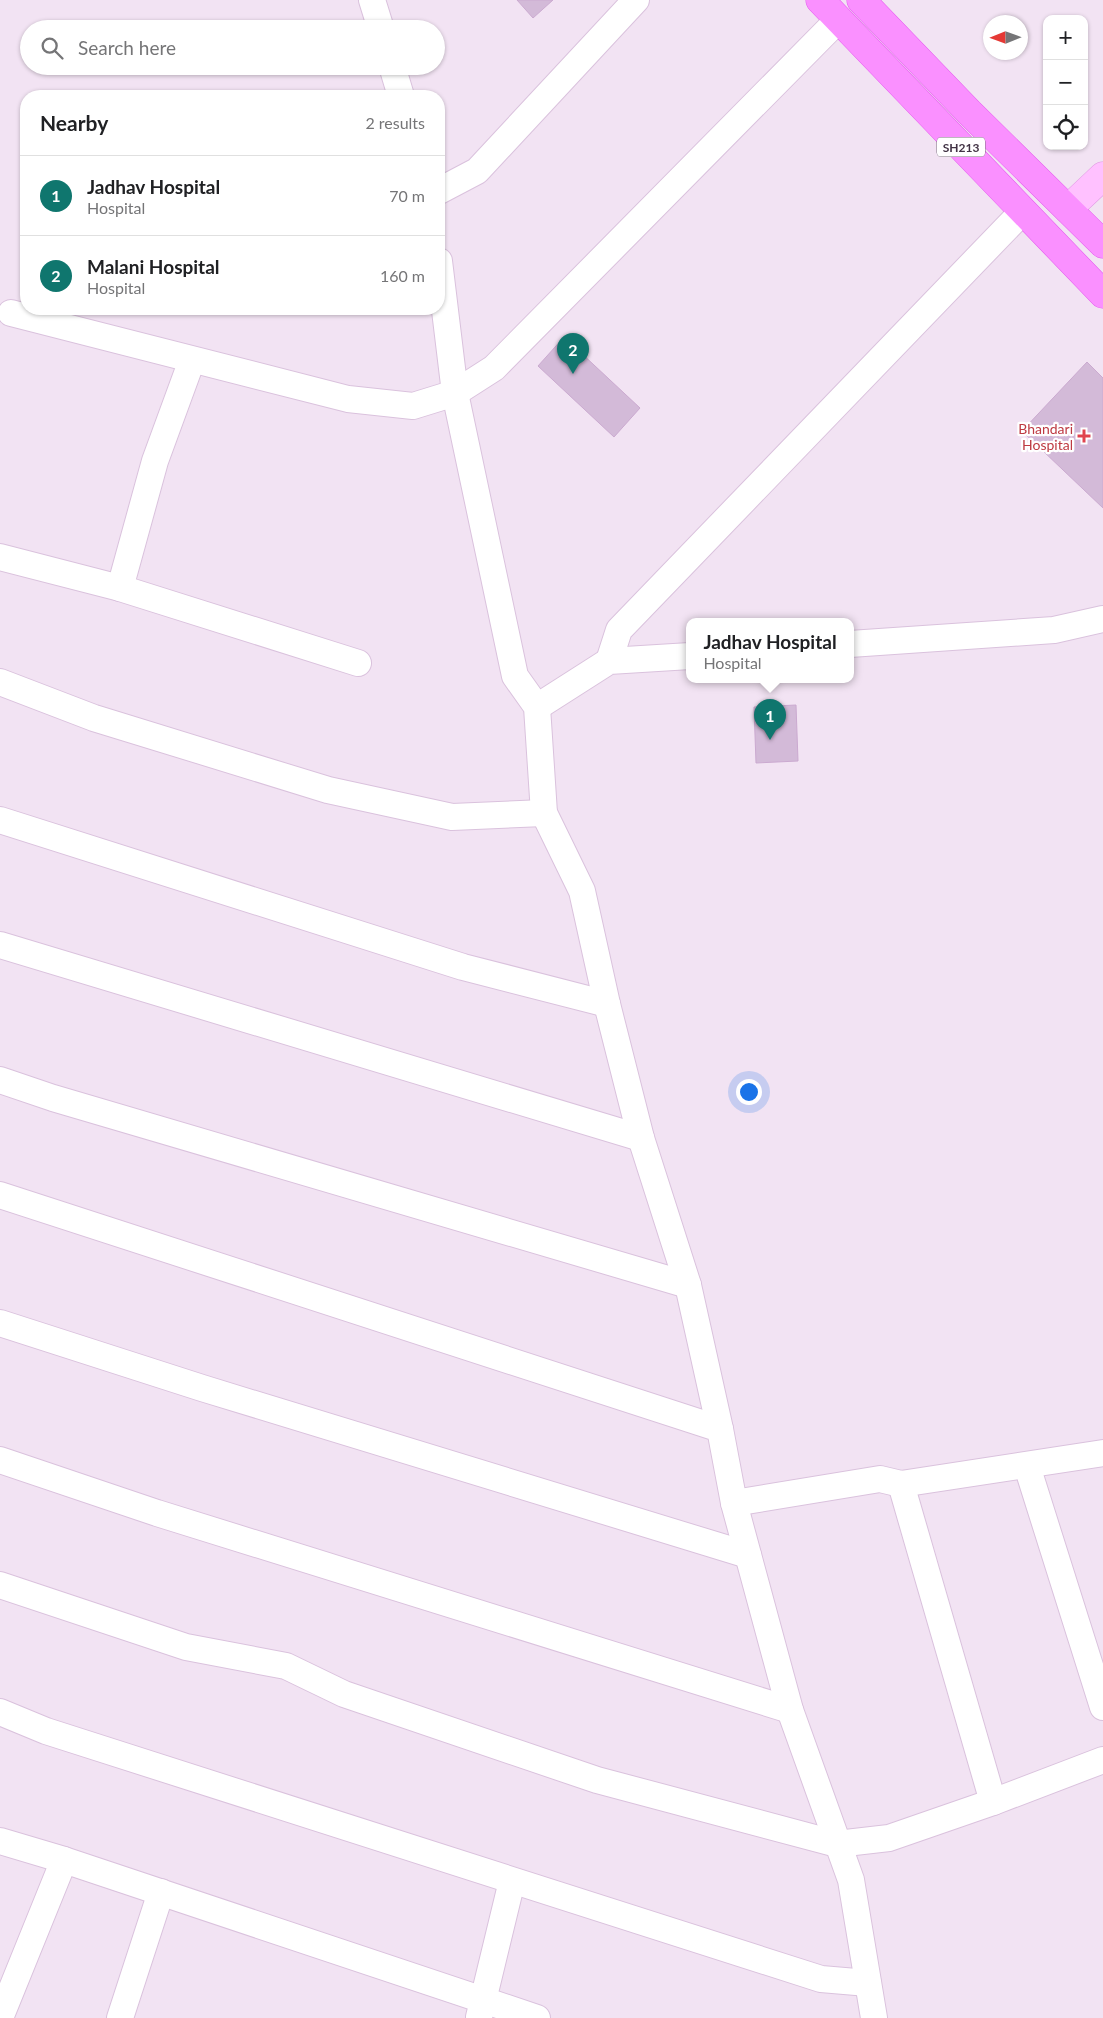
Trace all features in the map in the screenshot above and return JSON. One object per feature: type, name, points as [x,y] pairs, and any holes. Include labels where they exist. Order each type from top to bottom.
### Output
[{"type":"main road","name":"SH213","points":[[820,0],[1103,294]]},
{"type":"main road","name":"SH213","points":[[861,0],[1103,244]]},
{"type":"main road","points":[[1068,209],[1103,176]]},
{"type":"street","points":[[372,0],[378,20]]},
{"type":"street","points":[[445,188],[477,170],[636,0]]},
{"type":"street","points":[[11,313],[348,399],[413,406],[455,393],[494,368],[838,20]]},
{"type":"street","points":[[395,75],[399,90]]},
{"type":"street","points":[[609,661],[619,630],[1023,211]]},
{"type":"street","points":[[445,310],[455,393],[515,676],[537,707],[544,813],[582,891],[607,1004],[641,1138],[688,1285],[734,1503],[790,1710],[851,1880],[874,2018]]},
{"type":"street","points":[[120,588],[155,461],[192,360]]},
{"type":"street","points":[[0,557],[120,588],[358,663]]},
{"type":"street","points":[[854,644],[1054,630],[1103,619]]},
{"type":"street","points":[[537,707],[609,661],[686,656]]},
{"type":"street","points":[[0,682],[94,718],[328,790],[452,817],[544,813]]},
{"type":"street","points":[[0,820],[463,967],[607,1004]]},
{"type":"street","points":[[0,945],[641,1138]]},
{"type":"street","points":[[0,1080],[63,1101],[688,1285]]},
{"type":"street","points":[[0,1195],[720,1430]]},
{"type":"street","points":[[0,1323],[202,1388],[748,1555]]},
{"type":"street","points":[[734,1503],[880,1479],[901,1484],[1103,1453]]},
{"type":"street","points":[[0,1460],[157,1513],[790,1710]]},
{"type":"street","points":[[1027,1466],[1103,1707]]},
{"type":"street","points":[[901,1484],[993,1802]]},
{"type":"street","points":[[0,1585],[186,1647],[286,1666],[344,1694],[597,1780],[837,1844],[889,1838],[993,1802],[1103,1760]]},
{"type":"street","points":[[0,1712],[46,1731],[821,1979],[868,1983]]},
{"type":"street","points":[[0,1841],[161,1892],[481,2009],[537,2018]]},
{"type":"street","points":[[0,2018],[64,1860]]},
{"type":"street","points":[[481,2009],[512,1881]]},
{"type":"street","points":[[120,2018],[161,1892]]},
{"type":"building","points":[[517,0],[553,0],[533,18]]},
{"type":"building","points":[[564,337],[640,408],[614,437],[538,366]]},
{"type":"building","points":[[1087,362],[1103,378],[1103,508],[1022,431]]},
{"type":"building","points":[[796,705],[798,761],[756,763],[754,707]]},
{"type":"place","name":"Malani Hospital","points":[[573,374]]},
{"type":"place","name":"Bhandari Hospital","points":[[1084,436]]},
{"type":"place","name":"Jadhav Hospital","points":[[770,740]]}]
